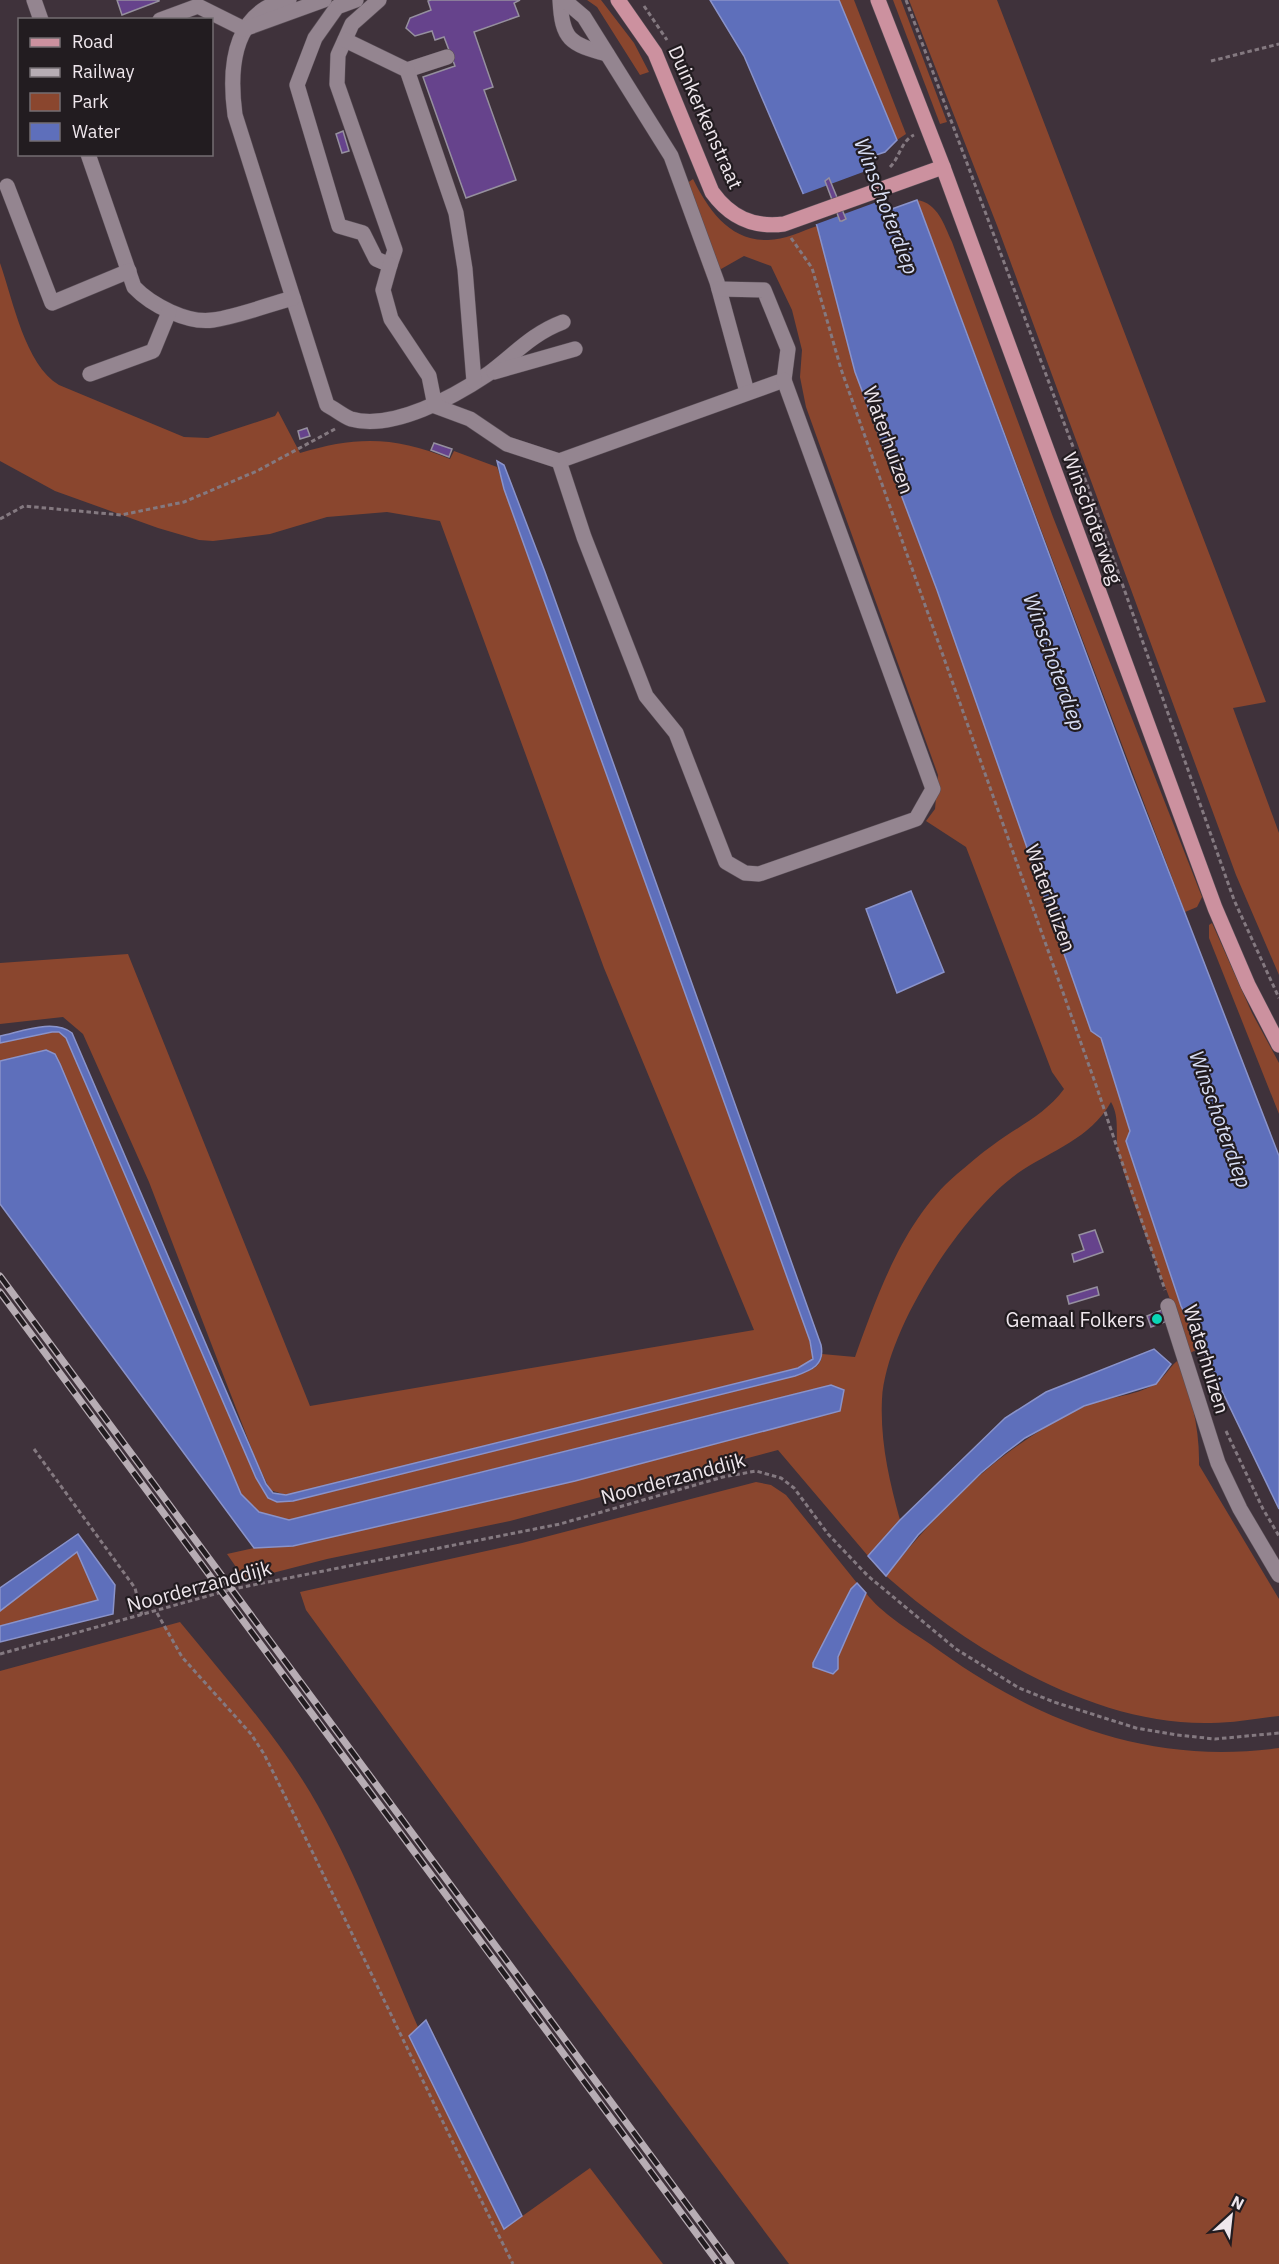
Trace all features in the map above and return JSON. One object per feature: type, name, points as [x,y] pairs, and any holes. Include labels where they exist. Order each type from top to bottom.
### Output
[{"type":"main road","name":"Duinkerkenstraat","points":[[618,0],[655,53],[712,192],[720,203],[750,222],[790,228],[881,188],[943,167]]},
{"type":"main road","name":"Winschoterweg","points":[[878,0],[943,167],[1215,908],[1248,985],[1279,1045]]},
{"type":"street","points":[[34,0],[40,18]]},
{"type":"street","points":[[289,0],[266,8],[244,29],[233,63],[231,86],[235,115],[327,405],[352,419],[380,420],[435,406],[488,373],[540,330],[562,322]]},
{"type":"street","points":[[164,18],[197,3],[244,29],[324,0]]},
{"type":"street","points":[[356,0],[337,7],[315,38],[297,85],[339,226],[363,233],[376,259],[390,265]]},
{"type":"street","points":[[379,0],[352,24],[338,55],[337,84],[395,250],[383,290],[391,319],[429,376],[435,406]]},
{"type":"street","points":[[562,0],[561,27],[576,46],[607,54]]},
{"type":"street","points":[[562,0],[584,17],[671,156],[719,289],[747,392]]},
{"type":"street","points":[[345,40],[407,70],[447,57]]},
{"type":"street","points":[[407,70],[456,213],[465,269],[474,382]]},
{"type":"street","points":[[89,156],[134,287],[143,297],[169,312],[210,321],[293,298]]},
{"type":"street","points":[[7,186],[52,303],[129,271]]},
{"type":"street","points":[[559,460],[584,537],[646,696],[676,733],[726,862],[746,873],[759,874],[916,819],[933,789],[784,380],[788,349],[764,290],[719,289]]},
{"type":"street","points":[[90,374],[153,351],[169,312]]},
{"type":"street","points":[[488,373],[575,349]]},
{"type":"street","points":[[435,406],[470,419],[507,444],[559,460],[784,380]]},
{"type":"street","name":"Waterhuizen","points":[[1168,1306],[1218,1463],[1240,1509],[1279,1575]]},
{"type":"path","name":"Duinkerkenstraat","points":[[639,0],[666,38],[690,86],[731,189]]},
{"type":"path","name":"Winschoterweg","points":[[906,0],[1088,487],[1234,900],[1279,998]]},
{"type":"path","points":[[1211,61],[1279,44]]},
{"type":"path","points":[[884,170],[891,167],[906,141],[952,120]]},
{"type":"path","name":"Waterhuizen","points":[[790,228],[812,268],[841,369],[1097,1088],[1168,1306]]},
{"type":"path","points":[[0,519],[24,506],[120,515],[184,502],[258,471],[298,447],[322,438],[352,419]]},
{"type":"path","points":[[1223,1423],[1250,1482],[1279,1536]]},
{"type":"path","points":[[34,1449],[135,1588],[142,1616]]},
{"type":"path","name":"Noorderzanddijk","points":[[0,1654],[233,1589],[560,1524],[723,1478],[756,1471],[781,1478],[794,1488],[828,1534],[867,1576],[956,1649],[1019,1688],[1054,1702],[1127,1725],[1177,1735],[1215,1739],[1279,1733]]},
{"type":"path","points":[[157,1612],[182,1657],[251,1734],[264,1754],[365,1957],[429,2097],[513,2264]]},
{"type":"green space","points":[[587,0],[601,0],[634,43],[649,72],[640,75],[597,7]]},
{"type":"green space","points":[[839,0],[854,0],[906,134],[897,140]]},
{"type":"green space","points":[[893,0],[901,0],[947,122],[940,124]]},
{"type":"green space","points":[[909,0],[997,0],[1266,702],[1233,708],[1279,833],[1279,975],[1236,875],[998,228]]},
{"type":"green space","points":[[693,179],[713,212],[731,229],[742,235],[754,239],[774,240],[817,226],[855,372],[937,590],[1091,1031],[1101,1038],[1130,1131],[1126,1141],[1181,1306],[1200,1348],[1190,1353],[1144,1230],[1119,1155],[1117,1121],[1111,1102],[1102,1115],[1081,1135],[1018,1173],[996,1191],[951,1244],[912,1307],[897,1340],[887,1371],[882,1399],[882,1430],[886,1460],[900,1520],[868,1556],[778,1450],[510,1521],[327,1559],[245,1580],[227,1554],[254,1548],[293,1546],[575,1481],[840,1411],[844,1390],[830,1385],[289,1520],[259,1512],[241,1494],[55,1054],[46,1050],[0,1061],[0,1043],[52,1032],[59,1032],[66,1038],[256,1478],[268,1498],[277,1502],[293,1501],[795,1376],[816,1366],[822,1354],[855,1357],[895,1258],[922,1213],[938,1192],[988,1148],[1049,1106],[1064,1089],[1052,1072],[966,847],[926,821],[935,809],[938,775],[806,407],[800,377],[802,350],[792,310],[771,266],[744,256],[707,277],[676,191]]},
{"type":"green space","points":[[917,200],[930,205],[935,210],[952,242],[1053,517],[1202,897],[1197,907],[1185,912]]},
{"type":"green space","points":[[0,263],[15,313],[29,347],[47,376],[59,385],[184,437],[208,438],[275,416],[278,411],[300,453],[357,441],[375,441],[412,446],[450,459],[454,451],[497,467],[810,1341],[813,1355],[810,1362],[798,1368],[286,1495],[270,1490],[256,1460],[149,1182],[83,1034],[63,1017],[0,1024],[0,963],[128,954],[310,1406],[754,1330],[604,968],[440,521],[387,512],[327,517],[270,534],[213,541],[199,540],[158,528],[55,491],[0,461]]},
{"type":"green space","points":[[1212,923],[1252,1013],[1279,1063],[1279,1114],[1209,938],[1209,925]]},
{"type":"green space","points":[[1180,1359],[1196,1424],[1199,1465],[1279,1599],[1279,1716],[1220,1723],[1167,1721],[1123,1712],[1079,1697],[995,1656],[919,1604],[886,1576],[951,1503],[998,1460],[1051,1424],[1081,1408],[1099,1401],[1138,1392],[1155,1384]]},
{"type":"green space","points":[[756,1482],[771,1485],[786,1495],[857,1583],[851,1589],[812,1666],[835,1673],[838,1669],[838,1657],[866,1593],[896,1621],[970,1671],[1010,1695],[1094,1732],[1138,1743],[1184,1750],[1230,1752],[1279,1748],[1279,2264],[789,2264],[531,1919],[306,1610],[300,1592],[522,1543]]},
{"type":"green space","points":[[77,1552],[99,1600],[0,1626],[0,1611]]},
{"type":"green space","points":[[180,1622],[280,1747],[296,1769],[326,1820],[355,1878],[418,2027],[409,2036],[504,2229],[590,2168],[663,2264],[0,2264],[0,1671]]},
{"type":"water","name":"Winschoterdiep","points":[[710,0],[839,0],[897,140],[885,152],[870,157],[889,210],[917,200],[1131,774],[1279,1156],[1279,1509],[1181,1306],[1126,1141],[1130,1131],[1101,1038],[1091,1031],[937,590],[855,372],[817,226],[744,56]]},
{"type":"water","points":[[497,461],[504,465],[545,572],[821,1345],[821,1357],[812,1369],[795,1376],[293,1501],[277,1502],[268,1498],[256,1478],[66,1038],[59,1032],[52,1032],[0,1043],[0,1036],[47,1026],[65,1029],[72,1033],[266,1484],[273,1493],[286,1495],[798,1368],[813,1359],[810,1341],[504,489]]},
{"type":"water","points":[[911,891],[944,972],[897,993],[866,909]]},
{"type":"water","points":[[46,1050],[55,1054],[60,1064],[241,1494],[259,1512],[289,1520],[831,1385],[844,1390],[840,1411],[575,1481],[293,1546],[254,1548],[0,1204],[0,1061]]},
{"type":"water","points":[[1154,1349],[1171,1364],[1156,1384],[1084,1406],[1025,1438],[981,1473],[918,1535],[886,1576],[868,1556],[900,1520],[1005,1418],[1046,1392]]},
{"type":"water","points":[[78,1534],[115,1585],[113,1614],[0,1642],[0,1626],[98,1600],[77,1552],[0,1611],[0,1588]]},
{"type":"water","points":[[857,1583],[866,1593],[838,1657],[838,1669],[833,1674],[813,1667],[851,1589]]},
{"type":"water","points":[[426,2020],[522,2216],[504,2229],[409,2036]]},
{"type":"pier","points":[[874,168],[885,199],[814,225],[801,195]]},
{"type":"building","points":[[117,0],[159,0],[159,1],[122,15]]},
{"type":"building","points":[[520,0],[514,3],[519,16],[474,32],[493,87],[484,90],[516,180],[466,198],[423,77],[455,66],[444,37],[435,40],[432,31],[415,36],[406,28],[410,18],[431,10],[428,1]]},
{"type":"building","points":[[343,131],[349,151],[342,153],[336,134]]},
{"type":"building","points":[[829,178],[846,219],[842,221],[840,221],[825,181]]},
{"type":"building","points":[[307,428],[310,436],[300,439],[298,431]]},
{"type":"building","points":[[434,443],[452,449],[449,457],[431,450]]},
{"type":"building","points":[[1095,1230],[1103,1252],[1074,1262],[1072,1254],[1084,1250],[1079,1235]]},
{"type":"building","points":[[1097,1287],[1099,1295],[1069,1304],[1067,1296]]},
{"type":"building","name":"Gemaal Folkers","points":[[1162,1310],[1167,1321],[1151,1327],[1147,1316]]},
{"type":"railway","points":[[0,1276],[731,2264]]},
{"type":"railway","points":[[0,1292],[719,2264]]},
{"type":"place","name":"Gemaal Folkers","points":[[1157,1319]]}]
